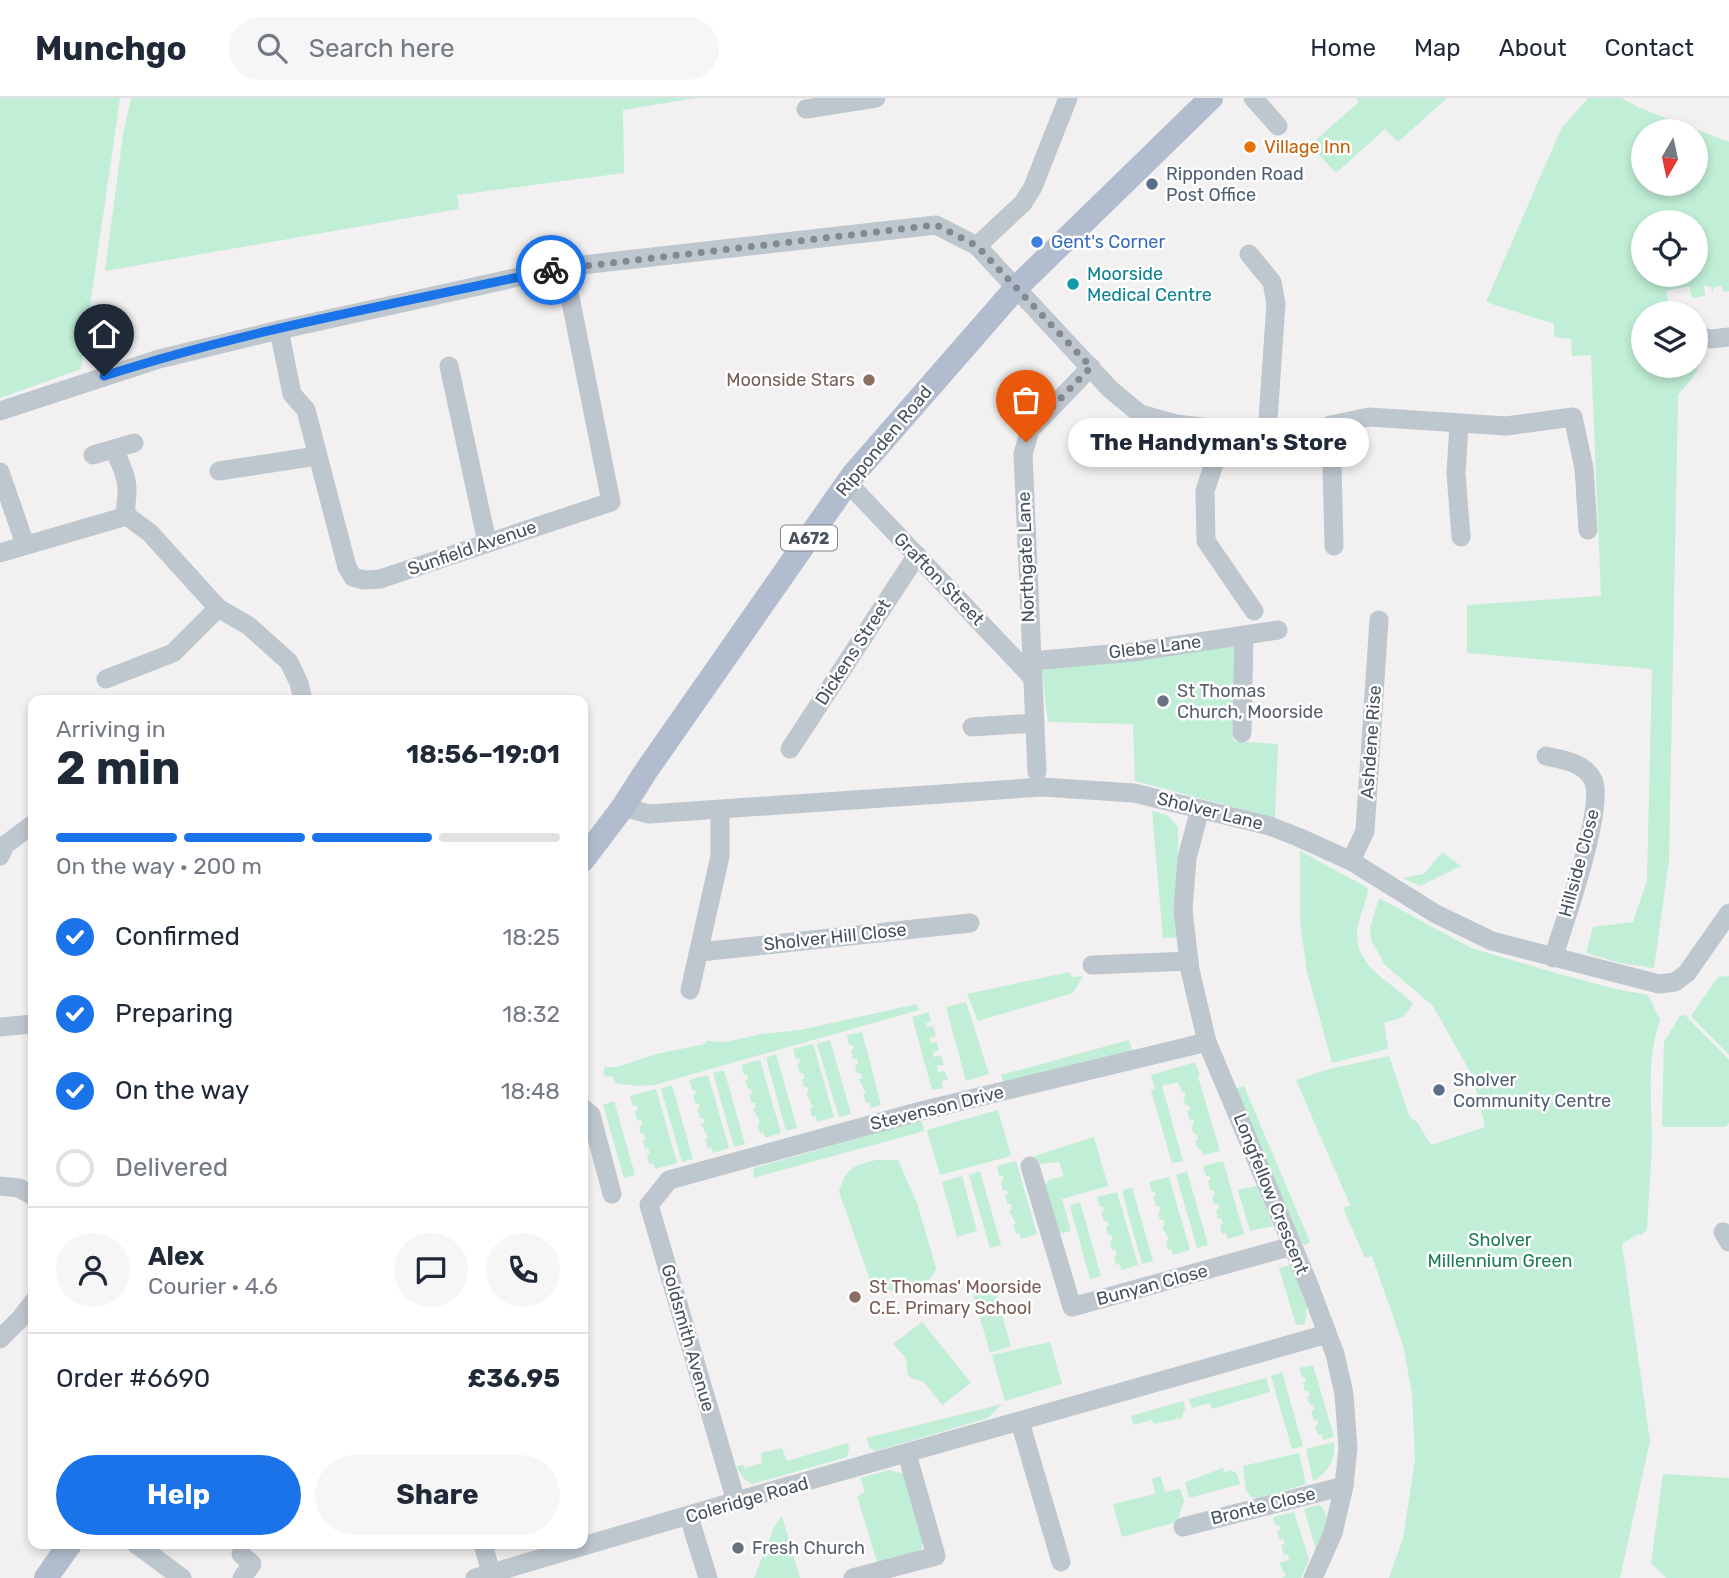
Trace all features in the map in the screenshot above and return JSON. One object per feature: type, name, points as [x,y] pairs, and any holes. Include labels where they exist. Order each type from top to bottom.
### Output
[{"type":"main road","name":"Ripponden Road","points":[[588,853],[848,483],[1017,287],[1210,98]]},
{"type":"main road","points":[[46,1578],[67,1549]]},
{"type":"street","points":[[806,109],[876,98]]},
{"type":"street","points":[[977,246],[1023,203],[1033,187],[1068,98]]},
{"type":"street","points":[[1253,98],[1278,126]]},
{"type":"street","points":[[0,411],[159,359],[564,267],[936,225],[977,246],[1110,389],[1140,414],[1224,433],[1273,434],[1312,432],[1369,417],[1506,426],[1573,418],[1586,478],[1588,530]]},
{"type":"street","points":[[1249,254],[1272,282],[1276,304],[1268,419],[1273,434]]},
{"type":"street","name":"Sunfield Avenue","points":[[279,330],[292,394],[306,410],[348,567],[353,577],[364,580],[380,579],[611,502],[564,267]]},
{"type":"street","points":[[1708,338],[1729,337]]},
{"type":"street","points":[[449,366],[487,542]]},
{"type":"street","name":"Northgate Lane","points":[[1037,772],[1023,454],[1030,430],[1091,367]]},
{"type":"street","points":[[1459,424],[1456,473],[1461,537]]},
{"type":"street","points":[[1331,425],[1334,547]]},
{"type":"street","points":[[1224,433],[1205,491],[1206,541],[1254,611]]},
{"type":"street","points":[[93,455],[134,443]]},
{"type":"street","points":[[114,449],[124,473],[127,493],[124,507],[127,516],[150,533],[218,608],[249,626],[289,662],[302,695]]},
{"type":"street","points":[[219,471],[317,456]]},
{"type":"street","points":[[0,472],[25,544]]},
{"type":"street","name":"Grafton Street","points":[[848,483],[1031,668]]},
{"type":"street","points":[[0,553],[127,516]]},
{"type":"street","name":"Dickens Street","points":[[790,749],[917,555]]},
{"type":"street","points":[[106,679],[173,653],[218,608]]},
{"type":"street","name":"Ashdene Rise","points":[[1351,861],[1365,831],[1379,620]]},
{"type":"street","name":"Glebe Lane","points":[[1031,668],[1278,630]]},
{"type":"street","points":[[1242,733],[1244,635]]},
{"type":"street","points":[[972,727],[1035,723]]},
{"type":"street","name":"Hillside Close","points":[[1546,756],[1581,766],[1592,777],[1596,790],[1583,859],[1553,958]]},
{"type":"street","name":"Sholver Lane","points":[[623,807],[649,814],[1042,787],[1134,793],[1270,827],[1351,861],[1463,929],[1492,942],[1658,984],[1675,982],[1691,968],[1729,912]]},
{"type":"street","name":"Longfellow Crescent","points":[[1200,809],[1186,858],[1184,910],[1189,961],[1207,1042],[1335,1354],[1345,1404],[1348,1448],[1343,1486],[1333,1533],[1313,1578]]},
{"type":"street","points":[[690,990],[720,856],[720,810]]},
{"type":"street","points":[[0,856],[5,845],[28,828]]},
{"type":"street","name":"Sholver Hill Close","points":[[700,952],[970,923]]},
{"type":"street","points":[[1092,965],[1189,961]]},
{"type":"street","points":[[0,1027],[28,1024]]},
{"type":"street","name":"Stevenson Drive","points":[[668,1180],[921,1111],[1207,1042]]},
{"type":"street","points":[[588,1112],[591,1115],[612,1194]]},
{"type":"street","name":"Bunyan Close","points":[[1030,1166],[1072,1307],[1292,1246]]},
{"type":"street","name":"Goldsmith Avenue","points":[[668,1180],[649,1205],[736,1501]]},
{"type":"street","points":[[0,1185],[19,1188],[28,1193]]},
{"type":"street","points":[[0,1339],[28,1309]]},
{"type":"street","name":"Coleridge Road","points":[[588,1546],[736,1501],[1327,1334]]},
{"type":"street","points":[[1020,1422],[1062,1562]]},
{"type":"street","points":[[853,1578],[936,1556],[907,1454]]},
{"type":"street","name":"Bronte Close","points":[[1183,1527],[1343,1486]]},
{"type":"street","points":[[689,1517],[708,1578]]},
{"type":"street","points":[[142,1549],[173,1575]]},
{"type":"street","points":[[483,1549],[483,1576]]},
{"type":"street","name":"Coleridge Road","points":[[483,1576],[577,1549]]},
{"type":"street","points":[[241,1554],[252,1564],[242,1578]]},
{"type":"green space","points":[[0,98],[120,98],[81,369],[0,398]]},
{"type":"green space","points":[[131,98],[696,98],[623,110],[624,173],[457,195],[459,209],[105,271],[123,135]]},
{"type":"green space","points":[[1356,98],[1447,98],[1398,142],[1385,129],[1336,173],[1310,145],[1359,102]]},
{"type":"green space","points":[[1588,98],[1621,98],[1669,119],[1631,119],[1631,196],[1708,196],[1708,134],[1729,142],[1729,291],[1723,292],[1721,285],[1713,288],[1713,294],[1708,286],[1708,210],[1631,210],[1631,287],[1684,287],[1666,291],[1668,301],[1631,301],[1631,378],[1692,378],[1678,395],[1669,861],[1654,968],[1620,963],[1586,953],[1593,927],[1633,922],[1647,881],[1652,669],[1467,653],[1467,605],[1601,596],[1591,355],[1572,356],[1571,339],[1554,337],[1554,324],[1486,302],[1561,129]]},
{"type":"green space","points":[[1689,287],[1704,287],[1705,296],[1692,298]]},
{"type":"green space","points":[[1238,643],[1233,741],[1278,744],[1275,818],[1135,781],[1133,724],[1048,722],[1041,666]]},
{"type":"green space","points":[[1152,811],[1167,815],[1178,827],[1177,938],[1163,938]]},
{"type":"green space","points":[[1300,851],[1368,888],[1357,931],[1359,948],[1371,967],[1413,1004],[1403,1017],[1384,1023],[1388,1049],[1332,1063],[1307,972],[1300,921]]},
{"type":"green space","points":[[1442,852],[1461,866],[1420,886],[1403,878],[1424,874]]},
{"type":"green space","name":"Sholver Millennium Green","points":[[1379,898],[1471,948],[1615,989],[1648,995],[1660,1020],[1651,1062],[1652,1144],[1647,1230],[1622,1244],[1650,1441],[1620,1578],[1389,1578],[1403,1538],[1415,1460],[1412,1393],[1403,1345],[1372,1256],[1365,1258],[1343,1208],[1350,1205],[1296,1080],[1329,1069],[1389,1056],[1410,1118],[1417,1122],[1431,1145],[1485,1127],[1473,1077],[1433,1006],[1385,965],[1371,940],[1370,928]]},
{"type":"green space","points":[[1069,972],[1071,977],[1083,976],[1073,993],[978,1021],[967,994]]},
{"type":"green space","points":[[1729,976],[1729,1055],[1691,1016],[1718,977]]},
{"type":"green space","points":[[966,1002],[989,1074],[966,1081],[946,1007]]},
{"type":"green space","points":[[917,1004],[919,1010],[654,1085],[614,1083],[614,1077],[605,1076],[603,1073],[605,1067],[617,1067],[656,1054],[705,1044],[706,1041],[726,1042],[761,1034],[800,1030]]},
{"type":"green space","points":[[929,1012],[931,1022],[926,1023],[927,1027],[933,1026],[936,1036],[929,1038],[931,1043],[937,1042],[939,1050],[933,1052],[934,1057],[941,1056],[944,1065],[937,1066],[938,1072],[945,1071],[948,1080],[941,1081],[943,1088],[932,1090],[912,1017]]},
{"type":"green space","points":[[1685,1015],[1729,1060],[1729,1123],[1725,1127],[1662,1125],[1664,1042],[1680,1016]]},
{"type":"green space","points":[[862,1032],[881,1105],[871,1108],[863,1094],[866,1093],[859,1079],[862,1078],[861,1073],[857,1073],[857,1059],[853,1059],[853,1045],[849,1045],[847,1035]]},
{"type":"green space","points":[[830,1040],[851,1114],[839,1117],[817,1044]]},
{"type":"green space","points":[[1129,1040],[1133,1054],[1004,1083],[1001,1075]]},
{"type":"green space","points":[[813,1044],[834,1117],[817,1122],[816,1116],[812,1117],[810,1108],[813,1107],[806,1093],[809,1092],[807,1087],[804,1087],[802,1079],[805,1078],[803,1073],[800,1073],[797,1064],[800,1063],[799,1059],[796,1059],[793,1049]]},
{"type":"green space","points":[[776,1054],[797,1128],[786,1131],[766,1058]]},
{"type":"green space","points":[[760,1060],[781,1133],[765,1138],[763,1132],[760,1133],[760,1122],[753,1109],[756,1108],[755,1103],[752,1103],[749,1095],[752,1093],[751,1089],[748,1089],[745,1080],[748,1079],[747,1074],[744,1075],[741,1065]]},
{"type":"green space","points":[[1195,1063],[1200,1075],[1198,1077],[1220,1151],[1203,1155],[1195,1141],[1198,1139],[1197,1134],[1194,1134],[1191,1126],[1194,1124],[1187,1111],[1190,1110],[1189,1105],[1186,1106],[1183,1097],[1186,1096],[1185,1092],[1182,1092],[1178,1082],[1162,1086],[1183,1161],[1172,1163],[1151,1090],[1155,1089],[1151,1075]]},
{"type":"green space","points":[[724,1070],[745,1144],[734,1147],[713,1073]]},
{"type":"green space","points":[[708,1075],[729,1148],[713,1153],[705,1139],[708,1138],[701,1124],[705,1123],[697,1110],[700,1108],[699,1103],[696,1104],[693,1095],[696,1094],[695,1090],[692,1090],[689,1080]]},
{"type":"green space","points":[[672,1085],[693,1159],[682,1162],[661,1089]]},
{"type":"green space","points":[[1244,1086],[1310,1242],[1305,1245],[1235,1089]]},
{"type":"green space","points":[[656,1089],[677,1163],[655,1169],[653,1163],[649,1164],[647,1155],[650,1154],[648,1148],[645,1149],[643,1140],[646,1139],[639,1126],[642,1125],[641,1120],[637,1120],[637,1106],[633,1106],[630,1096]]},
{"type":"green space","points":[[614,1101],[635,1175],[624,1178],[603,1105]]},
{"type":"green space","points":[[998,1110],[1011,1156],[940,1175],[927,1130]]},
{"type":"green space","points":[[922,1120],[924,1131],[753,1178],[754,1168]]},
{"type":"green space","points":[[1094,1137],[1108,1186],[1062,1199],[1071,1231],[1059,1234],[1045,1186],[1048,1180],[1064,1176],[1059,1162],[1040,1164],[1034,1156]]},
{"type":"green space","points":[[876,1160],[898,1160],[917,1203],[936,1268],[924,1284],[909,1291],[872,1285],[839,1192],[848,1172]]},
{"type":"green space","points":[[1016,1161],[1037,1234],[1021,1239],[1013,1225],[1016,1224],[1009,1210],[1012,1209],[1011,1204],[1007,1204],[1007,1190],[1003,1190],[1003,1176],[999,1176],[997,1166]]},
{"type":"green space","points":[[1223,1161],[1244,1234],[1228,1239],[1226,1233],[1222,1234],[1220,1225],[1223,1224],[1221,1218],[1218,1219],[1216,1210],[1219,1209],[1218,1204],[1214,1204],[1214,1190],[1210,1190],[1208,1181],[1211,1179],[1206,1176],[1203,1166]]},
{"type":"green space","points":[[980,1171],[1001,1245],[990,1248],[969,1175]]},
{"type":"green space","points":[[1187,1171],[1208,1245],[1197,1248],[1176,1175]]},
{"type":"green space","points":[[962,1176],[977,1231],[957,1237],[942,1182]]},
{"type":"green space","points":[[1169,1177],[1190,1250],[1173,1255],[1171,1249],[1168,1250],[1166,1241],[1169,1240],[1162,1226],[1165,1225],[1163,1220],[1160,1220],[1158,1212],[1161,1211],[1159,1206],[1156,1206],[1153,1197],[1156,1196],[1155,1191],[1152,1192],[1149,1182]]},
{"type":"green space","points":[[1257,1186],[1273,1226],[1250,1231],[1238,1190]]},
{"type":"green space","points":[[1132,1187],[1153,1261],[1142,1264],[1122,1191]]},
{"type":"green space","points":[[1117,1192],[1138,1265],[1121,1270],[1120,1264],[1116,1265],[1114,1256],[1117,1255],[1115,1249],[1112,1250],[1110,1241],[1113,1240],[1106,1227],[1109,1225],[1104,1221],[1101,1212],[1104,1211],[1103,1207],[1100,1207],[1097,1197]]},
{"type":"green space","points":[[1080,1202],[1101,1276],[1090,1279],[1070,1206]]},
{"type":"green space","points":[[1292,1265],[1307,1306],[1305,1324],[1296,1325],[1279,1268]]},
{"type":"green space","points":[[992,1283],[1011,1346],[990,1353],[972,1289]]},
{"type":"green space","points":[[922,1322],[971,1383],[942,1405],[924,1382],[908,1375],[906,1358],[893,1344]]},
{"type":"green space","points":[[1050,1342],[1062,1384],[1005,1401],[992,1355]]},
{"type":"green space","points":[[1313,1365],[1334,1437],[1323,1440],[1315,1426],[1318,1425],[1317,1419],[1314,1420],[1311,1411],[1314,1410],[1313,1405],[1310,1405],[1307,1397],[1310,1396],[1309,1391],[1305,1391],[1303,1382],[1306,1381],[1305,1377],[1302,1377],[1299,1368]]},
{"type":"green space","points":[[1282,1372],[1303,1446],[1292,1449],[1271,1376]]},
{"type":"green space","points":[[1266,1378],[1270,1392],[1212,1409],[1210,1403],[1192,1408],[1189,1399]]},
{"type":"green space","points":[[1183,1401],[1186,1411],[1183,1412],[1182,1418],[1154,1424],[1152,1420],[1133,1425],[1131,1416]]},
{"type":"green space","points":[[1002,1404],[988,1418],[876,1451],[870,1448],[866,1438]]},
{"type":"green space","points":[[1334,1442],[1330,1465],[1313,1481],[1306,1449]]},
{"type":"green space","points":[[848,1443],[847,1457],[752,1484],[743,1478],[736,1466],[744,1465],[745,1468],[762,1463],[761,1453],[782,1448],[787,1461]]},
{"type":"green space","points":[[1299,1453],[1306,1484],[1260,1498],[1251,1497],[1246,1490],[1243,1466]]},
{"type":"green space","points":[[1223,1468],[1224,1472],[1231,1470],[1237,1474],[1240,1484],[1189,1498],[1185,1482]]},
{"type":"green space","points":[[889,1470],[905,1474],[924,1534],[921,1551],[878,1565],[857,1496],[865,1492],[860,1478]]},
{"type":"green space","points":[[1663,1474],[1729,1478],[1729,1578],[1666,1578],[1651,1563]]},
{"type":"green space","points":[[1161,1476],[1165,1492],[1180,1489],[1184,1501],[1177,1522],[1122,1537],[1113,1504],[1155,1494],[1152,1479]]},
{"type":"green space","points":[[1318,1505],[1328,1519],[1318,1556],[1304,1509]]},
{"type":"green space","points":[[1294,1512],[1309,1559],[1301,1578],[1282,1578],[1286,1576],[1279,1563],[1289,1560],[1281,1545],[1285,1544],[1283,1539],[1280,1540],[1277,1532],[1281,1530],[1279,1525],[1276,1526],[1273,1517]]},
{"type":"green space","points":[[782,1516],[800,1578],[754,1578],[774,1527]]},
{"type":"way so far","points":[[551,270],[936,225],[977,246],[1091,367],[1030,430],[1026,442]]},
{"type":"place","name":"Village Inn","points":[[1250,147]]},
{"type":"place","name":"Ripponden Road Post Office","points":[[1152,184]]},
{"type":"place","name":"Gent's Corner","points":[[1037,242]]},
{"type":"place","name":"Moorside Medical Centre","points":[[1073,284]]},
{"type":"place","name":"Moonside Stars","points":[[869,380]]},
{"type":"place","name":"The Handyman's Store","points":[[1026,442]]},
{"type":"place","name":"St Thomas Church, Moorside","points":[[1163,701]]},
{"type":"place","name":"Sholver Community Centre","points":[[1439,1090]]},
{"type":"place","name":"St Thomas' Moorside C.E. Primary School","points":[[855,1297]]},
{"type":"place","name":"Fresh Church","points":[[738,1548]]},
{"type":"route","points":[[104,376],[159,359],[279,330],[551,270]]}]
